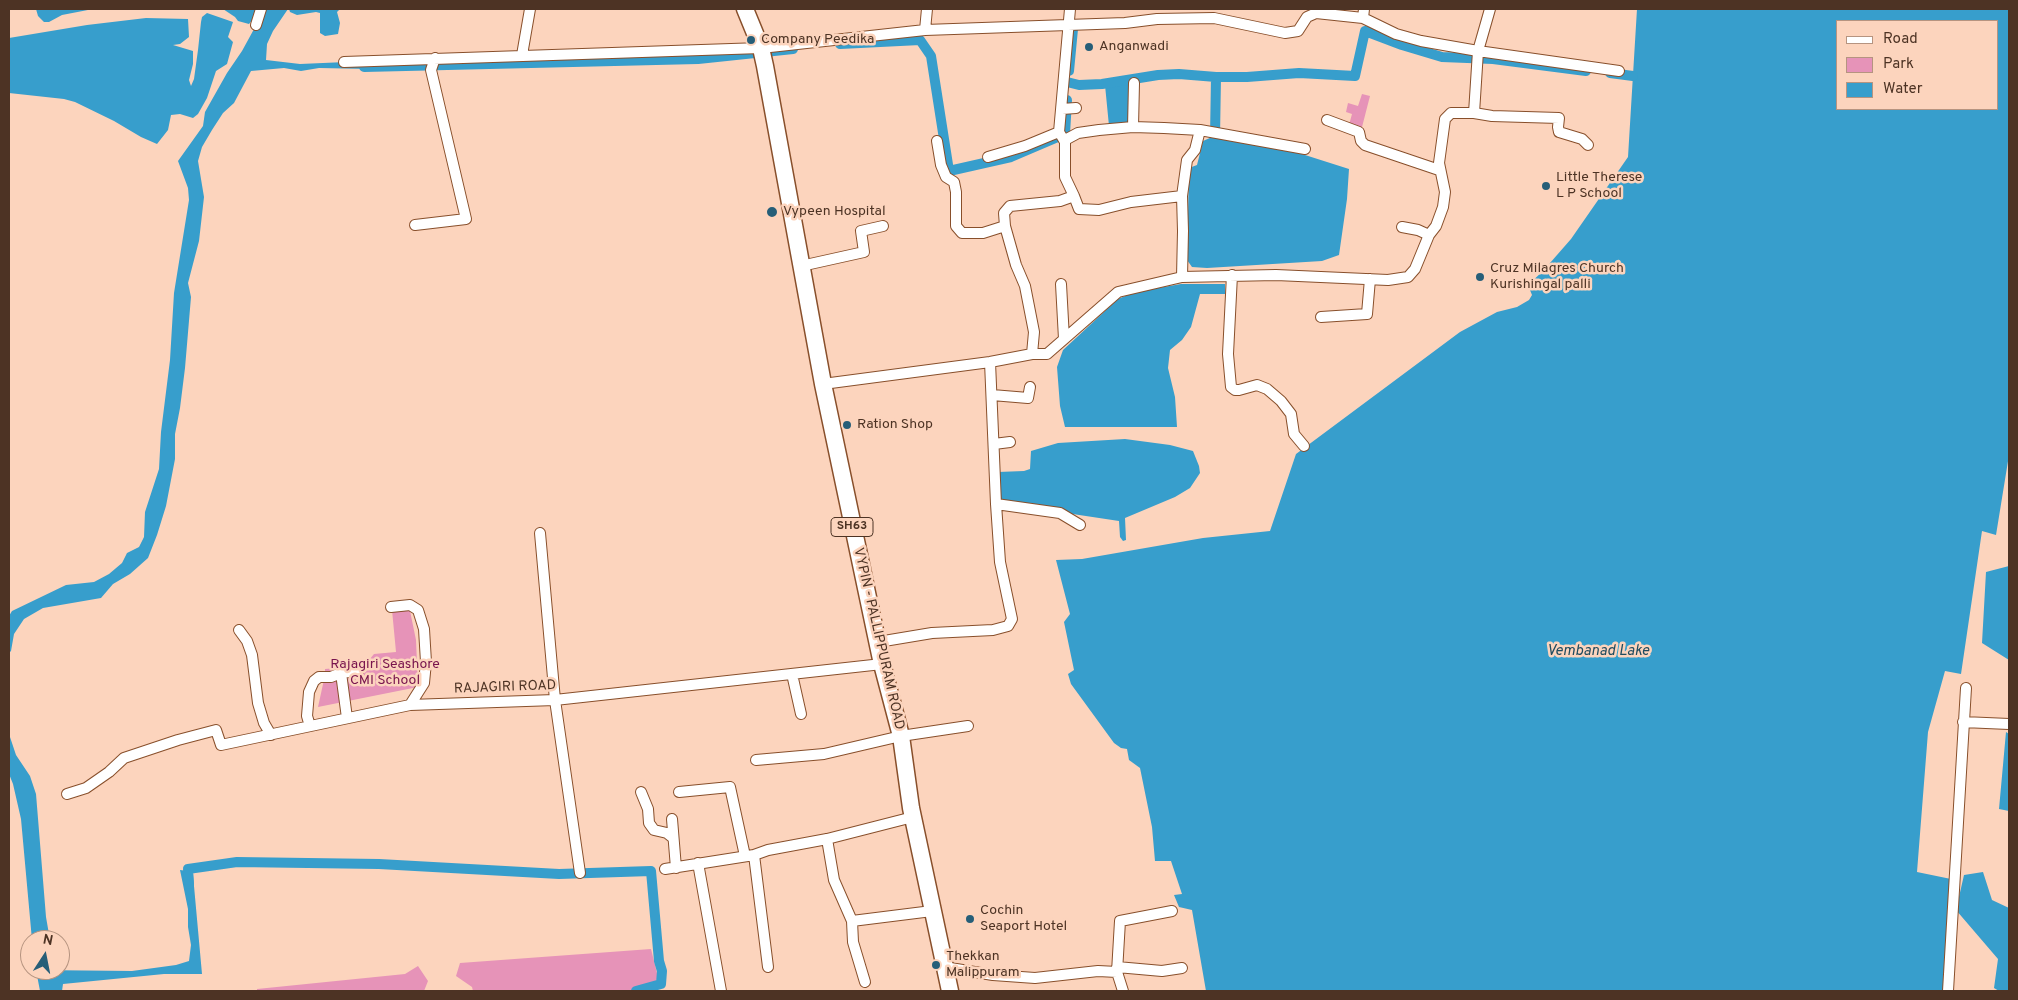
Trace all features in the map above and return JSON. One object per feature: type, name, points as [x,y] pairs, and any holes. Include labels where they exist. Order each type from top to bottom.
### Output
[{"type":"main road","name":"SH63","points":[[745,9],[762,54]]},
{"type":"main road","name":"VYPIN - PALLIPPURAM ROAD","points":[[762,54],[823,384],[882,664],[901,736],[913,817],[950,991]]},
{"type":"street","points":[[256,25],[261,9]]},
{"type":"street","points":[[522,55],[530,9]]},
{"type":"street","points":[[925,30],[927,9]]},
{"type":"street","points":[[1070,9],[1062,109],[1062,136],[1065,177],[1079,209],[1099,210],[1131,202],[1182,196]]},
{"type":"street","points":[[1474,113],[1478,56],[1490,9]]},
{"type":"street","points":[[344,62],[522,55],[762,54],[925,30],[1125,23],[1158,18],[1214,18],[1285,33],[1298,31],[1307,17],[1316,13],[1363,13],[1396,34],[1478,56],[1619,71]]},
{"type":"street","points":[[414,225],[466,219],[431,70],[435,58]]},
{"type":"street","points":[[1133,127],[1134,83]]},
{"type":"street","points":[[1062,109],[1076,108]]},
{"type":"street","points":[[823,384],[990,362],[1032,354],[1047,354],[1118,292],[1182,277],[1232,275],[1388,280],[1408,277],[1415,270],[1443,207],[1445,192],[1439,170],[1447,115],[1450,113],[1474,113],[1492,116],[1559,118],[1559,132],[1582,138],[1588,145]]},
{"type":"street","points":[[1327,120],[1359,132],[1361,141],[1365,145],[1439,170]]},
{"type":"street","points":[[988,158],[1062,136],[1133,127],[1206,131],[1305,149]]},
{"type":"street","points":[[1182,277],[1184,231],[1182,196],[1187,160],[1206,131]]},
{"type":"street","points":[[937,141],[940,165],[946,177],[954,182],[956,192],[956,226],[962,233],[983,233],[1005,226]]},
{"type":"street","points":[[1032,354],[1034,332],[1025,286],[1016,265],[1005,226],[1004,214],[1010,206],[1060,201],[1074,196]]},
{"type":"street","points":[[801,266],[864,252],[861,231],[882,226]]},
{"type":"street","points":[[1402,227],[1418,230],[1429,235]]},
{"type":"street","points":[[1232,275],[1228,354],[1231,387],[1234,390],[1239,390],[1257,385],[1267,389],[1281,401],[1291,414],[1296,438],[1304,446]]},
{"type":"street","points":[[1321,317],[1367,314],[1370,280]]},
{"type":"street","points":[[1061,284],[1064,339]]},
{"type":"street","points":[[878,642],[932,633],[993,630],[1008,626],[1012,619],[1000,562],[990,362]]},
{"type":"street","points":[[992,394],[1028,398],[1030,387]]},
{"type":"street","points":[[994,444],[1010,442]]},
{"type":"street","points":[[996,504],[1060,513],[1080,525]]},
{"type":"street","points":[[540,533],[555,700],[580,873]]},
{"type":"street","points":[[391,607],[410,605],[418,610],[424,629],[426,662],[424,683],[410,705]]},
{"type":"street","points":[[239,630],[247,641],[252,655],[258,702],[264,723],[271,735]]},
{"type":"street","name":"RAJAGIRI ROAD","points":[[67,794],[86,788],[109,772],[124,758],[216,730],[221,745],[410,705],[555,700],[882,664]]},
{"type":"street","points":[[310,726],[307,716],[309,692],[314,681],[319,677],[358,671]]},
{"type":"street","points":[[341,673],[347,718]]},
{"type":"street","points":[[792,674],[800,714]]},
{"type":"street","points":[[1948,991],[1966,688]]},
{"type":"street","points":[[1963,722],[2009,724]]},
{"type":"street","points":[[756,760],[824,754],[901,736],[968,726]]},
{"type":"street","points":[[678,792],[730,787],[749,855],[768,967]]},
{"type":"street","points":[[641,792],[648,809],[649,823],[654,830],[666,833],[672,837]]},
{"type":"street","points":[[672,818],[670,869],[827,839],[913,817]]},
{"type":"street","points":[[827,839],[834,880],[852,921],[853,942],[865,982]]},
{"type":"street","points":[[698,863],[721,991]]},
{"type":"street","points":[[1123,991],[1117,970],[1120,921],[1172,910]]},
{"type":"street","points":[[852,921],[932,911]]},
{"type":"street","points":[[944,967],[993,975],[1035,978],[1098,971],[1162,971],[1182,968]]},
{"type":"green space","points":[[1362,94],[1370,96],[1361,131],[1349,125],[1352,114],[1346,112],[1348,103],[1358,106]]},
{"type":"green space","name":"Rajagiri Seashore CMI School","points":[[409,606],[416,640],[418,687],[318,707],[325,669],[364,666],[374,654],[396,652],[392,610]]},
{"type":"green space","points":[[651,949],[658,977],[656,981],[631,991],[473,991],[472,987],[456,976],[460,963]]},
{"type":"green space","points":[[418,966],[428,981],[424,991],[257,991],[257,989],[405,974]]},
{"type":"water","points":[[36,9],[93,9],[62,15],[49,22],[44,22],[38,16]]},
{"type":"water","points":[[223,9],[256,10],[249,24],[238,21]]},
{"type":"water","points":[[265,9],[288,9],[273,31],[267,44],[266,60],[300,64],[346,62],[384,65],[370,69],[319,68],[301,71],[284,68],[251,71],[234,103],[223,113],[212,130],[202,147],[198,161],[204,197],[199,241],[188,283],[191,297],[185,368],[175,434],[175,459],[166,506],[157,535],[148,558],[130,574],[113,584],[101,598],[43,608],[24,619],[14,634],[9,653],[9,616],[12,611],[66,585],[94,582],[109,574],[122,563],[127,553],[139,547],[144,537],[145,512],[159,469],[161,432],[170,360],[174,293],[189,200],[188,188],[178,161],[203,126],[205,112]]},
{"type":"water","points":[[289,9],[340,9],[337,12],[340,23],[338,34],[325,36],[320,33],[320,13],[297,15],[290,12]]},
{"type":"water","name":"Vembanad Lake","points":[[1637,9],[2009,9],[2009,455],[1996,535],[1982,531],[1961,674],[1945,671],[1928,732],[1917,872],[1951,879],[1944,991],[1206,991],[1192,910],[1179,907],[1174,895],[1182,894],[1171,861],[1155,861],[1152,827],[1140,768],[1129,760],[1127,749],[1121,748],[1114,743],[1071,684],[1068,674],[1074,670],[1064,622],[1070,614],[1056,560],[1082,559],[1203,538],[1270,531],[1296,454],[1460,332],[1497,312],[1517,307],[1529,300],[1532,295],[1528,285],[1571,239],[1628,157]]},
{"type":"water","points":[[207,13],[233,22],[228,37],[233,42],[227,64],[216,71],[207,98],[198,114],[193,118],[180,114],[171,115],[168,130],[157,144],[75,102],[9,93],[9,38],[87,25],[146,18],[188,19],[189,37],[180,44],[173,45],[193,51],[193,64],[189,80],[191,86],[194,79],[202,17]]},
{"type":"water","points":[[1131,82],[1128,126],[1109,126],[1105,85]]},
{"type":"water","points":[[1212,137],[1283,148],[1349,169],[1339,255],[1322,261],[1207,268],[1192,267],[1187,260],[1189,168],[1197,165],[1203,141]]},
{"type":"water","points":[[1181,284],[1225,284],[1225,294],[1200,294],[1191,327],[1182,340],[1170,350],[1168,368],[1175,397],[1177,427],[1065,427],[1060,406],[1057,367],[1063,350],[1118,299],[1135,292]]},
{"type":"water","points":[[1125,439],[1170,445],[1193,451],[1200,473],[1190,488],[1175,497],[1125,518],[1126,540],[1123,541],[1120,537],[1119,521],[998,500],[998,472],[1030,469],[1031,451],[1058,443]]},
{"type":"water","points":[[2009,566],[2009,660],[1982,643],[1986,572]]},
{"type":"water","points":[[2006,732],[2009,734],[2009,811],[1999,809]]},
{"type":"water","points":[[9,734],[16,755],[30,776],[36,794],[48,930],[31,930],[21,819],[9,774]]},
{"type":"water","points":[[180,870],[188,871],[193,875],[202,974],[164,974],[63,984],[62,991],[40,991],[38,980],[70,980],[70,970],[132,971],[176,965],[189,961],[191,945],[188,909]]},
{"type":"water","points":[[1983,872],[1992,900],[2009,908],[2009,991],[1999,991],[1994,988],[1998,959],[1956,910],[1964,875]]},
{"type":"waterway","points":[[1069,71],[1073,29]]},
{"type":"waterway","points":[[1067,82],[1079,85],[1102,84],[1158,75],[1179,74],[1216,77],[1299,73],[1355,76],[1365,31],[1442,57],[1493,59],[1586,71]]},
{"type":"waterway","points":[[840,44],[920,40],[931,56],[949,171],[1011,157],[1065,134],[1067,100]]},
{"type":"waterway","points":[[364,67],[698,59],[793,49]]},
{"type":"waterway","points":[[1610,73],[1633,76]]},
{"type":"waterway","points":[[1215,137],[1216,77]]},
{"type":"waterway","points":[[189,884],[188,869],[237,862],[379,864],[559,874],[651,871],[659,961],[662,971],[661,984],[636,991]]},
{"type":"place","name":"Company Peedika","points":[[751,40]]},
{"type":"place","name":"Anganwadi","points":[[1089,47]]},
{"type":"place","name":"Little Therese L P School","points":[[1546,186]]},
{"type":"place","name":"Vypeen Hospital","points":[[772,212]]},
{"type":"place","name":"Cruz Milagres Church Kurishingal palli","points":[[1480,277]]},
{"type":"place","name":"Ration Shop","points":[[847,425]]},
{"type":"place","name":"Cochin Seaport Hotel","points":[[970,919]]},
{"type":"place","name":"Thekkan Malippuram","points":[[936,965]]}]
